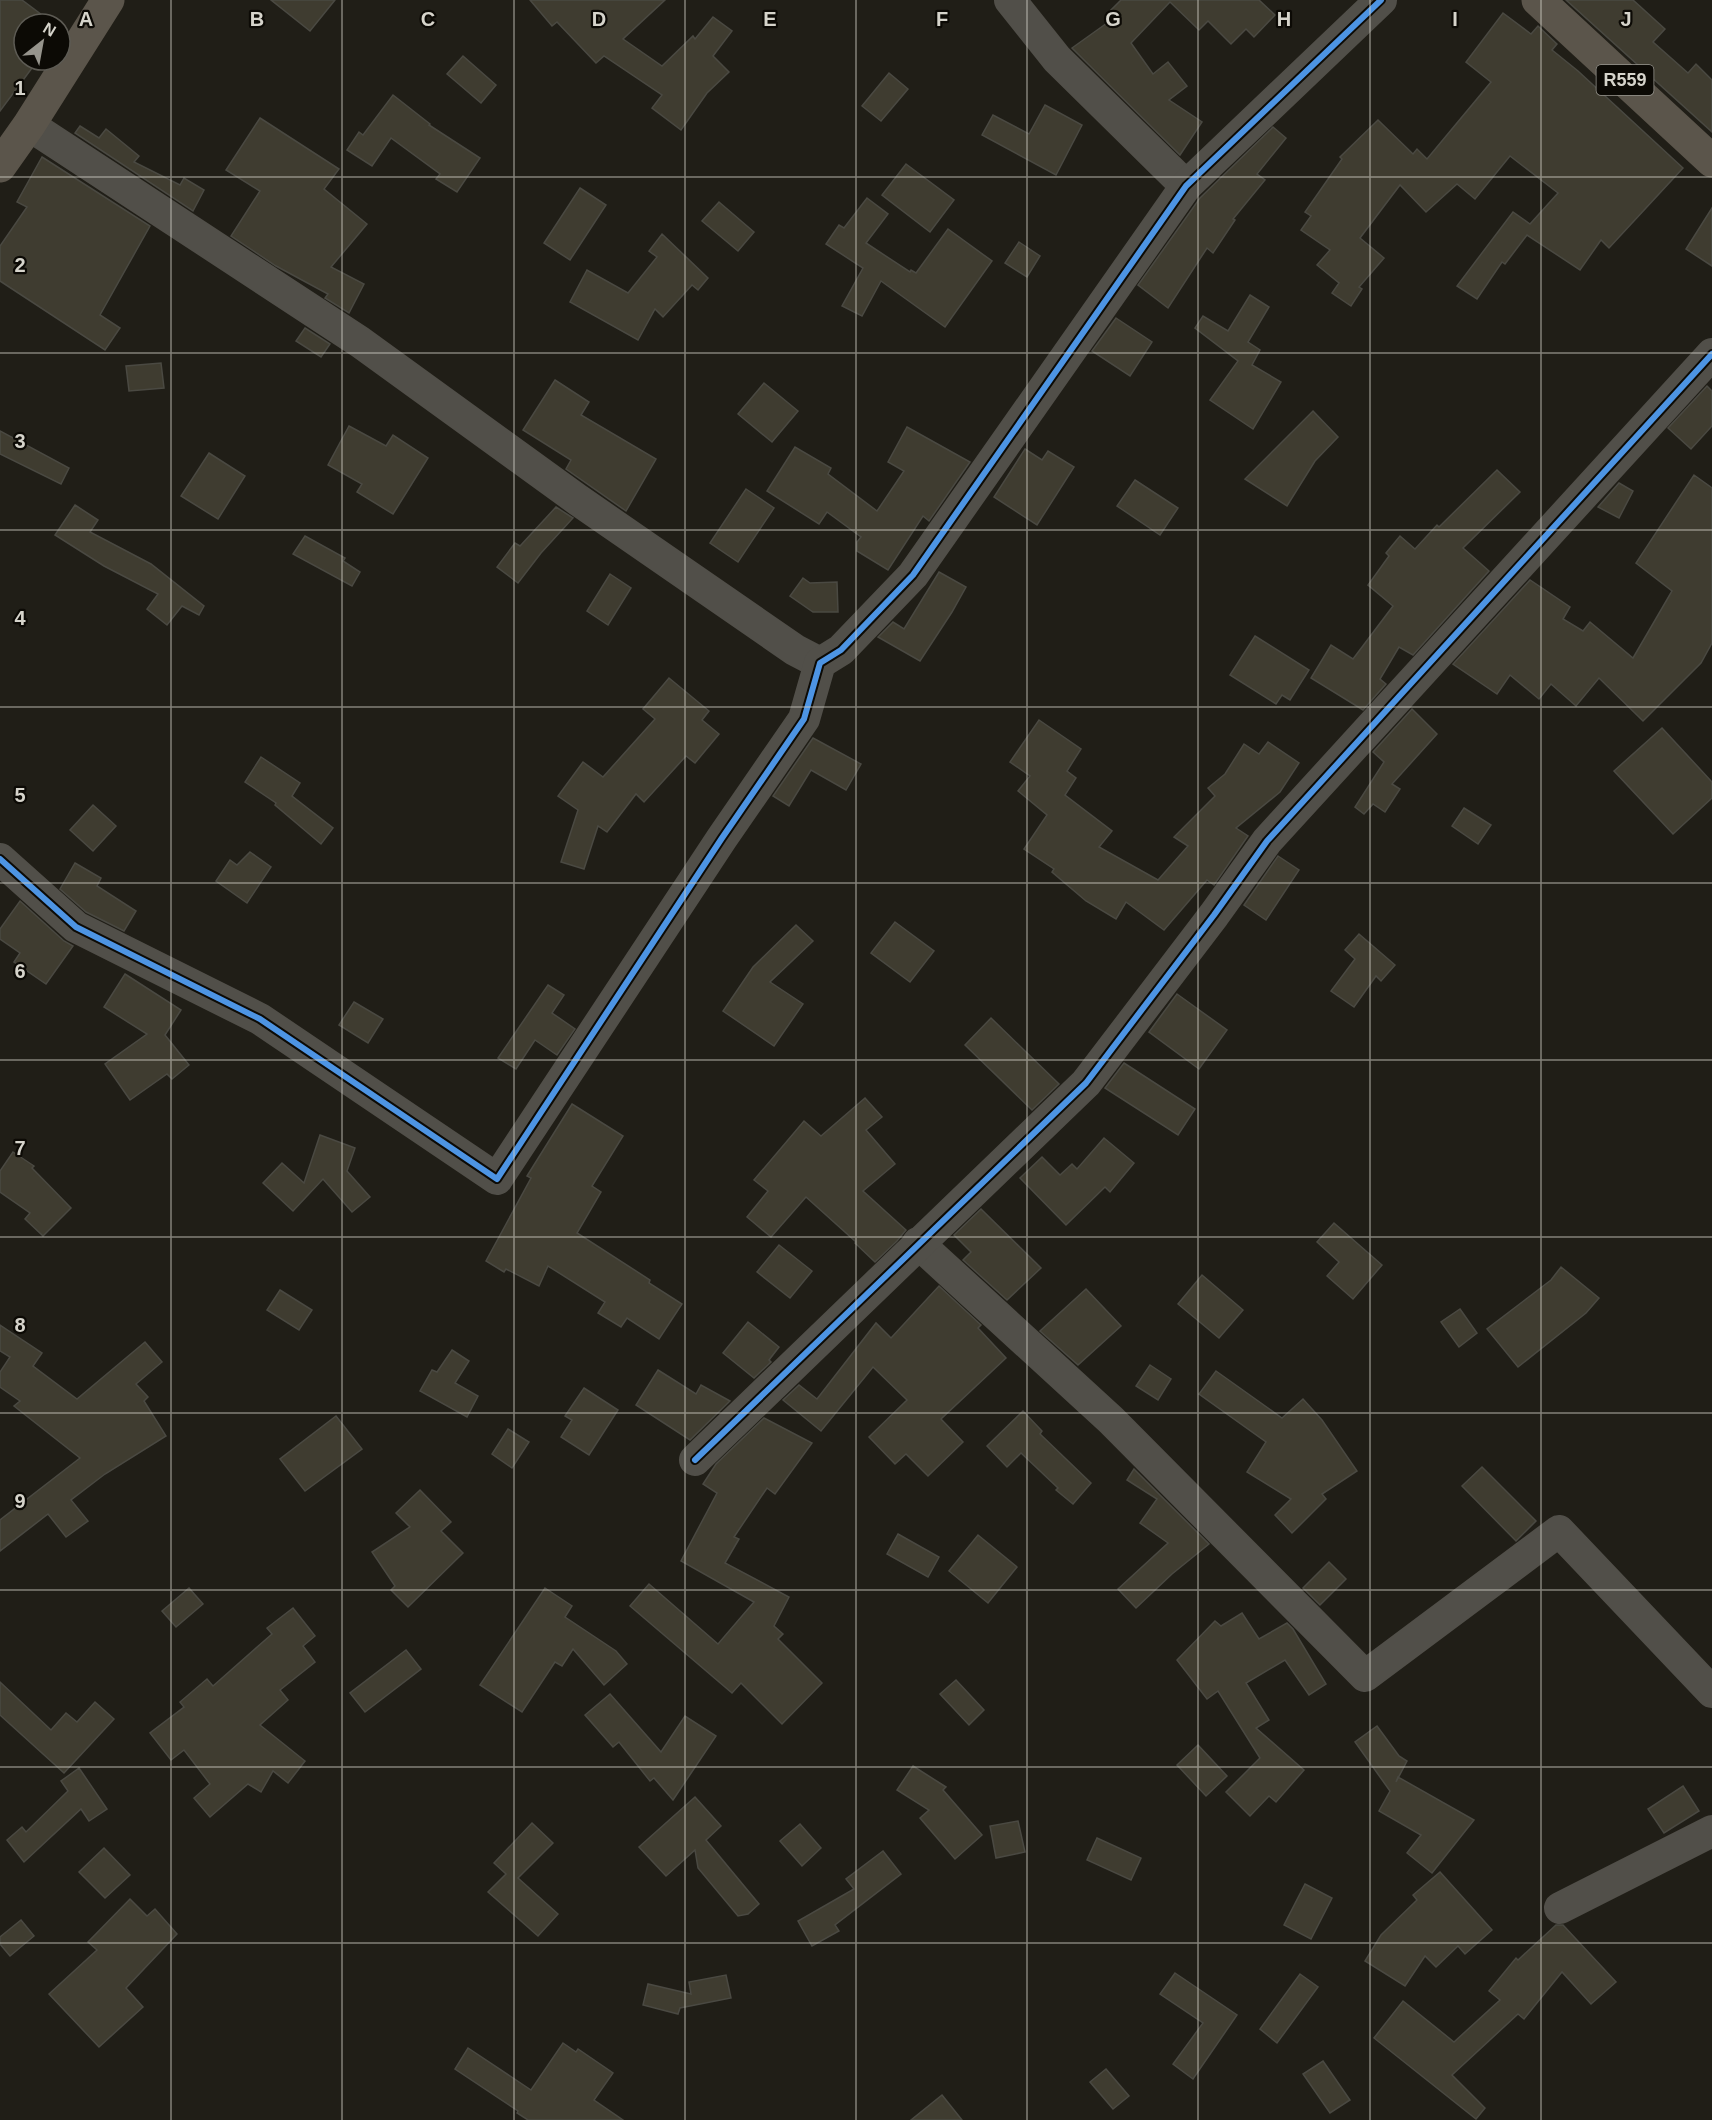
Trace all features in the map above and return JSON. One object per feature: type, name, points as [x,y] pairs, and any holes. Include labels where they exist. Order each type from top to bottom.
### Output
[{"type":"main road","points":[[0,166],[29,125],[108,0]]},
{"type":"main road","name":"R559","points":[[1538,0],[1712,161]]},
{"type":"street","points":[[1010,0],[1057,59],[1186,186]]},
{"type":"street","points":[[0,859],[76,927],[260,1019],[497,1179],[804,718],[820,663],[841,650],[913,575],[1186,186],[1381,0]]},
{"type":"street","points":[[29,125],[360,342],[578,500],[795,650],[820,663]]},
{"type":"street","points":[[695,1461],[1086,1083],[1214,915],[1267,841],[1712,354]]},
{"type":"street","points":[[918,1243],[1111,1419],[1365,1676],[1559,1531],[1712,1692]]},
{"type":"street","points":[[1560,1908],[1712,1831]]},
{"type":"building","points":[[0,0],[22,0],[38,12],[12,12],[12,72],[29,72],[0,111]]},
{"type":"building","points":[[271,0],[335,0],[310,31]]},
{"type":"building","points":[[530,0],[665,0],[623,39],[662,66],[693,36],[695,39],[713,17],[732,31],[713,56],[729,72],[707,93],[681,130],[652,108],[662,95],[604,56],[596,63],[557,22],[552,26]]},
{"type":"building","points":[[1121,0],[1259,0],[1275,15],[1254,37],[1246,29],[1231,44],[1208,21],[1199,30],[1170,2],[1131,43],[1153,74],[1168,62],[1187,86],[1169,100],[1202,122],[1180,155],[1072,48],[1114,18],[1108,13]]},
{"type":"building","points":[[1566,0],[1633,0],[1665,29],[1653,42],[1688,73],[1696,64],[1712,80],[1712,132]]},
{"type":"building","points":[[1503,13],[1531,34],[1538,26],[1557,44],[1552,50],[1683,168],[1609,248],[1601,240],[1580,270],[1527,235],[1505,264],[1502,262],[1477,299],[1457,286],[1513,212],[1530,224],[1558,193],[1510,156],[1475,199],[1457,184],[1426,212],[1400,185],[1360,238],[1384,258],[1359,287],[1362,289],[1351,306],[1332,293],[1339,283],[1317,265],[1330,250],[1301,230],[1311,216],[1305,212],[1342,159],[1340,157],[1378,120],[1413,154],[1417,149],[1427,159],[1491,82],[1466,62]]},
{"type":"building","points":[[463,56],[496,85],[481,103],[447,74]]},
{"type":"building","points":[[889,73],[908,89],[881,121],[862,106]]},
{"type":"building","points":[[393,95],[429,125],[480,158],[457,192],[436,179],[440,174],[391,138],[372,166],[347,150],[359,132],[363,135]]},
{"type":"building","points":[[1045,105],[1082,125],[1056,175],[982,135],[993,115],[1029,134]]},
{"type":"building","points":[[260,118],[339,169],[324,189],[367,224],[331,267],[364,284],[349,313],[325,298],[328,294],[276,266],[231,236],[260,191],[226,170]]},
{"type":"building","points":[[80,126],[99,138],[106,129],[139,156],[134,162],[180,185],[184,178],[204,190],[193,211],[75,133]]},
{"type":"building","points":[[1273,127],[1286,138],[1257,174],[1265,180],[1233,219],[1235,220],[1213,253],[1207,248],[1168,308],[1138,285],[1200,198]]},
{"type":"building","points":[[42,157],[150,226],[100,315],[120,328],[105,350],[0,281],[0,246],[27,207],[17,202]]},
{"type":"building","points":[[906,164],[954,200],[930,232],[882,195]]},
{"type":"building","points":[[580,188],[606,205],[570,260],[544,243]]},
{"type":"building","points":[[867,198],[888,214],[866,243],[910,272],[911,270],[916,273],[948,229],[992,261],[945,327],[881,281],[862,316],[842,306],[863,268],[826,244],[839,225],[844,228]]},
{"type":"building","points":[[719,202],[754,232],[738,251],[702,221]]},
{"type":"building","points":[[1712,208],[1712,266],[1686,249]]},
{"type":"building","points":[[662,234],[708,278],[698,290],[692,285],[663,317],[655,309],[638,340],[570,302],[587,270],[628,293],[657,257],[649,251]]},
{"type":"building","points":[[1019,242],[1040,256],[1027,277],[1005,263]]},
{"type":"building","points":[[1250,295],[1269,307],[1248,342],[1260,350],[1252,365],[1281,382],[1253,429],[1210,400],[1238,361],[1195,328],[1203,316],[1228,331]]},
{"type":"building","points":[[1116,318],[1152,342],[1130,376],[1092,351]]},
{"type":"building","points":[[305,328],[330,344],[321,357],[296,341]]},
{"type":"building","points":[[161,363],[164,388],[129,391],[126,366]]},
{"type":"building","points":[[555,380],[589,402],[581,415],[656,459],[626,511],[566,469],[571,460],[523,430]]},
{"type":"building","points":[[764,383],[798,411],[772,442],[738,414]]},
{"type":"building","points":[[1707,386],[1712,391],[1712,426],[1691,449],[1668,428]]},
{"type":"building","points":[[1313,411],[1338,437],[1315,461],[1287,506],[1245,479]]},
{"type":"building","points":[[349,426],[386,446],[393,435],[428,458],[393,514],[357,492],[362,484],[328,465]]},
{"type":"building","points":[[907,427],[970,462],[929,521],[923,516],[888,570],[857,551],[857,542],[861,537],[827,512],[819,524],[767,491],[795,447],[831,468],[828,474],[877,511],[904,471],[888,462]]},
{"type":"building","points":[[0,431],[69,468],[61,484],[0,454]]},
{"type":"building","points":[[1025,449],[1042,460],[1048,451],[1074,467],[1037,525],[994,497]]},
{"type":"building","points":[[209,453],[245,476],[218,519],[181,496]]},
{"type":"building","points":[[1497,470],[1520,492],[1463,548],[1489,571],[1413,655],[1399,647],[1380,679],[1386,684],[1363,710],[1311,678],[1331,645],[1353,659],[1393,606],[1368,585],[1389,556],[1386,553],[1400,536],[1415,549],[1437,525],[1439,527]]},
{"type":"building","points":[[1694,475],[1712,488],[1712,643],[1701,663],[1643,721],[1599,678],[1576,706],[1551,684],[1539,699],[1510,675],[1497,694],[1453,664],[1530,580],[1570,607],[1563,619],[1583,631],[1590,622],[1633,658],[1672,591],[1636,563]]},
{"type":"building","points":[[1135,480],[1178,508],[1160,535],[1117,506]]},
{"type":"building","points":[[1619,483],[1633,491],[1619,518],[1598,507]]},
{"type":"building","points":[[746,489],[774,508],[738,562],[710,543]]},
{"type":"building","points":[[75,505],[98,520],[90,532],[151,564],[204,606],[199,615],[182,606],[167,625],[147,609],[158,594],[104,566],[55,535]]},
{"type":"building","points":[[556,507],[573,518],[541,553],[518,583],[497,567],[515,543],[520,546]]},
{"type":"building","points":[[305,536],[345,558],[343,561],[360,572],[352,586],[293,554]]},
{"type":"building","points":[[939,572],[966,587],[920,661],[878,637],[893,622],[904,629]]},
{"type":"building","points":[[610,574],[631,588],[608,625],[587,611]]},
{"type":"building","points":[[803,578],[810,583],[837,582],[838,612],[813,612],[790,596]]},
{"type":"building","points":[[1255,636],[1309,670],[1290,700],[1282,695],[1276,704],[1230,675]]},
{"type":"building","points":[[669,678],[709,711],[702,720],[719,734],[695,763],[686,756],[644,802],[636,794],[607,832],[598,826],[584,869],[561,862],[578,810],[558,796],[583,762],[603,777],[655,719],[643,709]]},
{"type":"building","points":[[1412,709],[1437,734],[1392,784],[1400,789],[1385,812],[1373,804],[1364,814],[1355,807],[1384,762],[1373,752]]},
{"type":"building","points":[[1039,720],[1081,749],[1067,771],[1076,778],[1065,795],[1112,831],[1099,847],[1158,880],[1188,846],[1174,837],[1215,796],[1208,788],[1225,774],[1244,744],[1259,754],[1268,742],[1299,763],[1280,792],[1236,828],[1248,836],[1214,885],[1207,880],[1164,930],[1126,902],[1116,919],[1086,901],[1052,872],[1054,869],[1024,849],[1047,815],[1018,791],[1030,776],[1010,762]]},
{"type":"building","points":[[1662,728],[1712,782],[1712,798],[1673,834],[1614,771]]},
{"type":"building","points":[[813,738],[861,764],[846,790],[811,770],[789,806],[773,796]]},
{"type":"building","points":[[261,757],[300,783],[292,796],[333,828],[321,844],[275,805],[276,803],[245,782]]},
{"type":"building","points":[[93,805],[116,826],[93,851],[70,830]]},
{"type":"building","points":[[1464,808],[1491,825],[1478,844],[1452,826]]},
{"type":"building","points":[[250,852],[271,867],[247,903],[216,881],[230,860],[237,865]]},
{"type":"building","points":[[1278,856],[1299,870],[1266,920],[1244,905]]},
{"type":"building","points":[[75,863],[101,878],[97,886],[136,911],[124,931],[86,912],[60,889]]},
{"type":"building","points":[[20,901],[64,941],[73,946],[46,984],[14,962],[20,953],[0,939],[0,929]]},
{"type":"building","points":[[895,922],[934,951],[910,982],[871,953]]},
{"type":"building","points":[[796,925],[813,941],[770,982],[803,1004],[774,1046],[723,1011],[753,967]]},
{"type":"building","points":[[1359,934],[1395,965],[1381,981],[1376,976],[1354,1007],[1331,991],[1355,959],[1345,950]]},
{"type":"building","points":[[125,974],[181,1010],[165,1035],[189,1065],[172,1079],[167,1074],[130,1100],[105,1064],[147,1034],[104,1007]]},
{"type":"building","points":[[548,985],[564,995],[552,1013],[575,1029],[557,1055],[535,1040],[516,1069],[498,1058]]},
{"type":"building","points":[[1177,994],[1227,1030],[1199,1069],[1149,1032]]},
{"type":"building","points":[[354,1002],[383,1019],[368,1043],[339,1025]]},
{"type":"building","points":[[991,1018],[1059,1084],[1032,1110],[965,1045]]},
{"type":"building","points":[[1124,1063],[1195,1109],[1178,1135],[1105,1088]]},
{"type":"building","points":[[865,1098],[882,1117],[866,1130],[895,1164],[863,1191],[906,1230],[875,1262],[806,1197],[771,1237],[747,1217],[768,1191],[754,1180],[804,1121],[821,1136]]},
{"type":"building","points":[[572,1104],[623,1136],[592,1186],[601,1192],[577,1233],[650,1280],[649,1283],[682,1304],[659,1339],[627,1318],[621,1327],[598,1313],[605,1302],[548,1266],[539,1286],[506,1269],[504,1272],[486,1261],[531,1178],[527,1176]]},
{"type":"building","points":[[320,1135],[355,1148],[347,1171],[370,1197],[352,1212],[323,1179],[293,1211],[263,1183],[282,1163],[304,1183]]},
{"type":"building","points":[[1104,1138],[1134,1163],[1110,1192],[1105,1187],[1066,1225],[1020,1178],[1042,1157],[1060,1175],[1072,1164],[1077,1169]]},
{"type":"building","points":[[13,1152],[34,1166],[32,1168],[71,1208],[43,1236],[25,1219],[30,1213],[0,1192],[0,1171]]},
{"type":"building","points":[[981,1209],[1041,1268],[1007,1300],[963,1260],[971,1252],[954,1235]]},
{"type":"building","points":[[1334,1223],[1382,1265],[1353,1299],[1327,1276],[1339,1262],[1317,1242]]},
{"type":"building","points":[[779,1245],[812,1271],[790,1298],[757,1272]]},
{"type":"building","points":[[1561,1267],[1599,1298],[1586,1313],[1518,1367],[1487,1329],[1551,1280]]},
{"type":"building","points":[[1202,1275],[1243,1310],[1219,1338],[1178,1304]]},
{"type":"building","points":[[939,1286],[981,1325],[978,1328],[1006,1358],[941,1419],[963,1442],[928,1476],[906,1454],[895,1464],[869,1437],[907,1400],[873,1367],[821,1431],[783,1400],[799,1385],[817,1399],[876,1323],[891,1338]]},
{"type":"building","points":[[1086,1289],[1121,1326],[1078,1365],[1040,1331]]},
{"type":"building","points":[[280,1290],[312,1310],[299,1330],[267,1310]]},
{"type":"building","points":[[1460,1309],[1477,1333],[1459,1347],[1441,1322]]},
{"type":"building","points":[[748,1322],[779,1347],[769,1360],[771,1362],[754,1378],[723,1353]]},
{"type":"building","points":[[0,1325],[42,1353],[33,1366],[77,1399],[145,1342],[162,1362],[136,1384],[148,1397],[144,1401],[166,1436],[105,1474],[71,1500],[88,1521],[66,1537],[48,1514],[0,1551],[0,1520],[80,1458],[14,1406],[20,1401],[0,1387],[0,1372],[10,1357],[0,1351]]},
{"type":"building","points":[[452,1350],[469,1361],[455,1383],[478,1396],[467,1417],[420,1391],[432,1370],[437,1372]]},
{"type":"building","points":[[1150,1365],[1171,1379],[1158,1400],[1136,1386]]},
{"type":"building","points":[[658,1370],[696,1394],[701,1385],[730,1401],[690,1440],[636,1405]]},
{"type":"building","points":[[1216,1371],[1282,1418],[1303,1399],[1322,1420],[1357,1471],[1322,1494],[1326,1499],[1292,1533],[1275,1515],[1291,1499],[1247,1472],[1266,1442],[1199,1394]]},
{"type":"building","points":[[584,1388],[618,1410],[589,1455],[561,1437],[572,1420],[565,1416]]},
{"type":"building","points":[[1023,1411],[1042,1431],[1040,1434],[1091,1483],[1073,1504],[1056,1490],[1058,1488],[1021,1453],[1007,1467],[987,1446]]},
{"type":"building","points":[[336,1416],[362,1449],[305,1491],[280,1459]]},
{"type":"building","points":[[764,1418],[812,1443],[775,1494],[767,1488],[734,1537],[739,1539],[725,1563],[789,1597],[774,1626],[783,1634],[778,1639],[822,1683],[782,1724],[741,1683],[732,1693],[630,1606],[649,1584],[718,1644],[754,1602],[681,1561],[717,1493],[703,1484],[716,1464]]},
{"type":"building","points":[[508,1429],[529,1442],[512,1468],[492,1454]]},
{"type":"building","points":[[1482,1467],[1536,1521],[1516,1541],[1462,1486]]},
{"type":"building","points":[[1134,1469],[1209,1544],[1172,1574],[1136,1608],[1118,1589],[1168,1543],[1140,1523],[1157,1499],[1127,1480]]},
{"type":"building","points":[[420,1490],[451,1522],[441,1531],[463,1553],[408,1607],[391,1590],[395,1586],[372,1552],[410,1527],[396,1513]]},
{"type":"building","points":[[898,1534],[939,1557],[928,1577],[887,1554]]},
{"type":"building","points":[[978,1535],[1017,1567],[988,1603],[949,1571]]},
{"type":"building","points":[[1329,1562],[1346,1579],[1320,1605],[1303,1588]]},
{"type":"building","points":[[189,1588],[203,1604],[176,1627],[162,1611]]},
{"type":"building","points":[[545,1588],[572,1606],[565,1617],[616,1651],[627,1664],[604,1685],[573,1649],[562,1666],[555,1662],[522,1712],[480,1685]]},
{"type":"building","points":[[293,1608],[315,1636],[303,1646],[315,1662],[280,1690],[288,1700],[260,1725],[305,1761],[288,1783],[273,1771],[261,1792],[248,1784],[210,1817],[194,1798],[210,1784],[184,1750],[171,1760],[150,1733],[184,1707],[180,1702],[207,1679],[213,1686],[272,1634],[267,1628]]},
{"type":"building","points":[[1242,1613],[1259,1639],[1287,1623],[1293,1629],[1326,1684],[1309,1695],[1285,1660],[1246,1683],[1269,1720],[1256,1728],[1304,1770],[1276,1802],[1269,1796],[1250,1816],[1226,1792],[1260,1758],[1218,1691],[1207,1699],[1177,1660],[1215,1621],[1221,1626]]},
{"type":"building","points":[[406,1650],[421,1669],[365,1712],[350,1693]]},
{"type":"building","points":[[956,1680],[984,1710],[969,1725],[940,1694]]},
{"type":"building","points":[[0,1682],[51,1730],[66,1713],[77,1722],[95,1702],[114,1719],[64,1773],[0,1715]]},
{"type":"building","points":[[610,1694],[661,1752],[685,1716],[716,1736],[673,1800],[654,1778],[650,1781],[619,1742],[613,1747],[585,1715]]},
{"type":"building","points":[[1377,1726],[1399,1756],[1407,1761],[1398,1777],[1474,1820],[1432,1873],[1407,1853],[1421,1835],[1379,1811],[1390,1791],[1355,1742]]},
{"type":"building","points":[[1198,1745],[1227,1776],[1206,1796],[1177,1765]]},
{"type":"building","points":[[913,1766],[946,1787],[943,1790],[982,1835],[955,1859],[920,1818],[929,1810],[897,1790]]},
{"type":"building","points":[[79,1768],[107,1809],[89,1821],[81,1809],[24,1862],[7,1840],[22,1827],[26,1832],[68,1791],[61,1781]]},
{"type":"building","points":[[1683,1786],[1699,1811],[1664,1833],[1648,1809]]},
{"type":"building","points":[[695,1797],[721,1826],[706,1840],[759,1904],[748,1914],[738,1916],[698,1868],[695,1850],[666,1876],[639,1847]]},
{"type":"building","points":[[1018,1821],[1025,1852],[996,1858],[990,1826]]},
{"type":"building","points":[[532,1823],[553,1843],[518,1878],[558,1914],[538,1936],[488,1892],[506,1874],[494,1863]]},
{"type":"building","points":[[800,1824],[821,1848],[802,1866],[780,1841]]},
{"type":"building","points":[[1097,1838],[1141,1858],[1131,1880],[1087,1860]]},
{"type":"building","points":[[104,1848],[130,1875],[105,1898],[79,1872]]},
{"type":"building","points":[[883,1851],[901,1874],[835,1925],[839,1931],[812,1946],[798,1921],[854,1889],[846,1879]]},
{"type":"building","points":[[1440,1872],[1492,1930],[1465,1954],[1458,1946],[1436,1967],[1425,1956],[1405,1986],[1365,1961],[1381,1935],[1417,1900],[1413,1895]]},
{"type":"building","points":[[1305,1884],[1332,1898],[1311,1939],[1284,1925]]},
{"type":"building","points":[[130,1899],[147,1916],[155,1909],[177,1934],[126,1988],[143,2007],[99,2047],[49,1994],[97,1950],[88,1942]]},
{"type":"building","points":[[21,1920],[34,1936],[10,1956],[0,1944],[0,1937]]},
{"type":"building","points":[[1556,1925],[1563,1925],[1616,1982],[1591,2004],[1562,1972],[1524,2019],[1518,2014],[1452,2075],[1485,2108],[1476,2119],[1374,2038],[1403,2001],[1454,2042],[1500,2000],[1489,1991],[1516,1958],[1518,1960]]},
{"type":"building","points":[[1175,1973],[1237,2015],[1193,2079],[1173,2064],[1203,2023],[1160,1994]]},
{"type":"building","points":[[1300,1974],[1318,1987],[1277,2043],[1260,2029]]},
{"type":"building","points":[[726,1975],[731,1998],[680,2008],[678,2014],[643,2005],[648,1984],[691,1994],[689,1982]]},
{"type":"building","points":[[563,2043],[576,2052],[578,2049],[613,2073],[594,2100],[623,2120],[528,2120],[455,2069],[468,2048],[531,2090]]},
{"type":"building","points":[[1323,2061],[1350,2100],[1330,2113],[1303,2074]]},
{"type":"building","points":[[1106,2069],[1129,2096],[1113,2109],[1090,2082]]},
{"type":"building","points":[[942,2095],[962,2120],[911,2120]]},
{"type":"cycle path","points":[[0,859],[76,927],[260,1019],[497,1179],[722,838],[804,719],[820,663],[841,650],[913,575],[1186,186],[1381,0]]},
{"type":"cycle path","points":[[695,1460],[1086,1083],[1214,915],[1267,841],[1712,354]]}]
